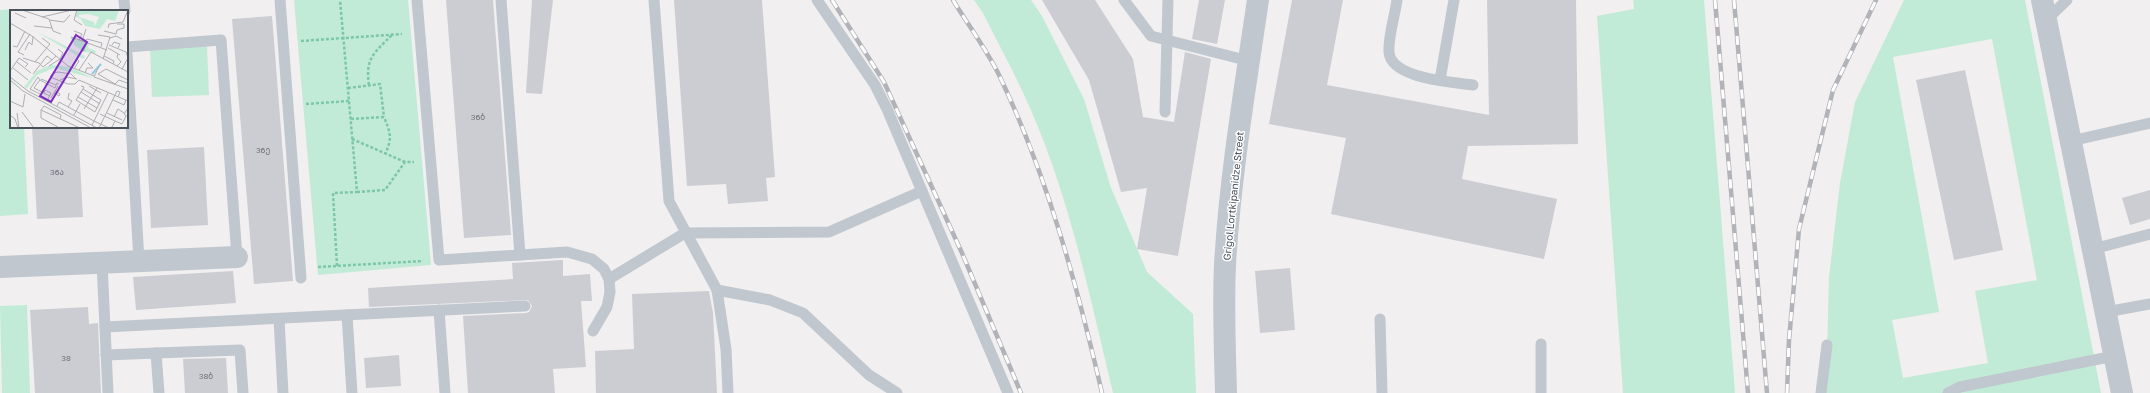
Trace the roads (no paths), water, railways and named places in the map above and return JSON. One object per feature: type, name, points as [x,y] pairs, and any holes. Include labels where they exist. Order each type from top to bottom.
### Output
[{"type":"street","name":"Grigol Lortkipanidze Street","points":[[1226,393],[1224,330],[1226,265],[1231,206],[1258,0]]},
{"type":"street","points":[[2044,10],[2122,393]]},
{"type":"street","points":[[0,267],[237,257]]},
{"type":"lane","points":[[124,0],[125,10]]},
{"type":"lane","points":[[280,0],[301,273]]},
{"type":"lane","points":[[417,0],[439,260],[567,252],[592,259],[604,269],[609,280],[610,292],[606,307],[593,331]]},
{"type":"lane","points":[[501,0],[520,255]]},
{"type":"lane","points":[[654,0],[669,201],[717,290],[726,349],[728,393]]},
{"type":"lane","points":[[817,0],[875,85],[922,190],[1008,393]]},
{"type":"lane","points":[[1124,0],[1151,36],[1249,61]]},
{"type":"lane","points":[[1165,112],[1168,0]]},
{"type":"lane","points":[[1397,0],[1389,53],[1396,65],[1406,72],[1440,80],[1473,85]]},
{"type":"lane","points":[[1440,80],[1454,0]]},
{"type":"lane","points":[[2044,10],[2067,0]]},
{"type":"lane","points":[[128,47],[221,40],[237,257]]},
{"type":"lane","points":[[128,69],[140,261]]},
{"type":"lane","points":[[2071,141],[2150,123]]},
{"type":"lane","points":[[609,280],[685,233],[829,232],[922,190]]},
{"type":"lane","points":[[2093,249],[2150,234]]},
{"type":"lane","points":[[102,263],[108,393]]},
{"type":"lane","points":[[717,290],[770,300],[803,313],[869,375],[897,393]]},
{"type":"lane","points":[[2106,312],[2150,304]]},
{"type":"lane","points":[[105,327],[525,306]]},
{"type":"lane","points":[[440,310],[445,393]]},
{"type":"lane","points":[[347,315],[352,393]]},
{"type":"lane","points":[[279,318],[283,393]]},
{"type":"lane","points":[[1380,319],[1382,393]]},
{"type":"lane","points":[[1541,344],[1541,393]]},
{"type":"lane","points":[[1821,393],[1827,345]]},
{"type":"lane","points":[[106,354],[240,350],[242,393]]},
{"type":"lane","points":[[156,353],[159,393]]},
{"type":"lane","points":[[1948,393],[1960,387],[2114,356]]},
{"type":"railway","points":[[832,0],[884,82],[962,253],[1021,393]]},
{"type":"railway","points":[[953,0],[995,67],[1033,154],[1060,232],[1102,393]]},
{"type":"railway","points":[[1715,0],[1748,393]]},
{"type":"railway","points":[[1734,0],[1767,393]]},
{"type":"railway","points":[[1787,393],[1789,340],[1799,229],[1833,90],[1876,0]]}]
